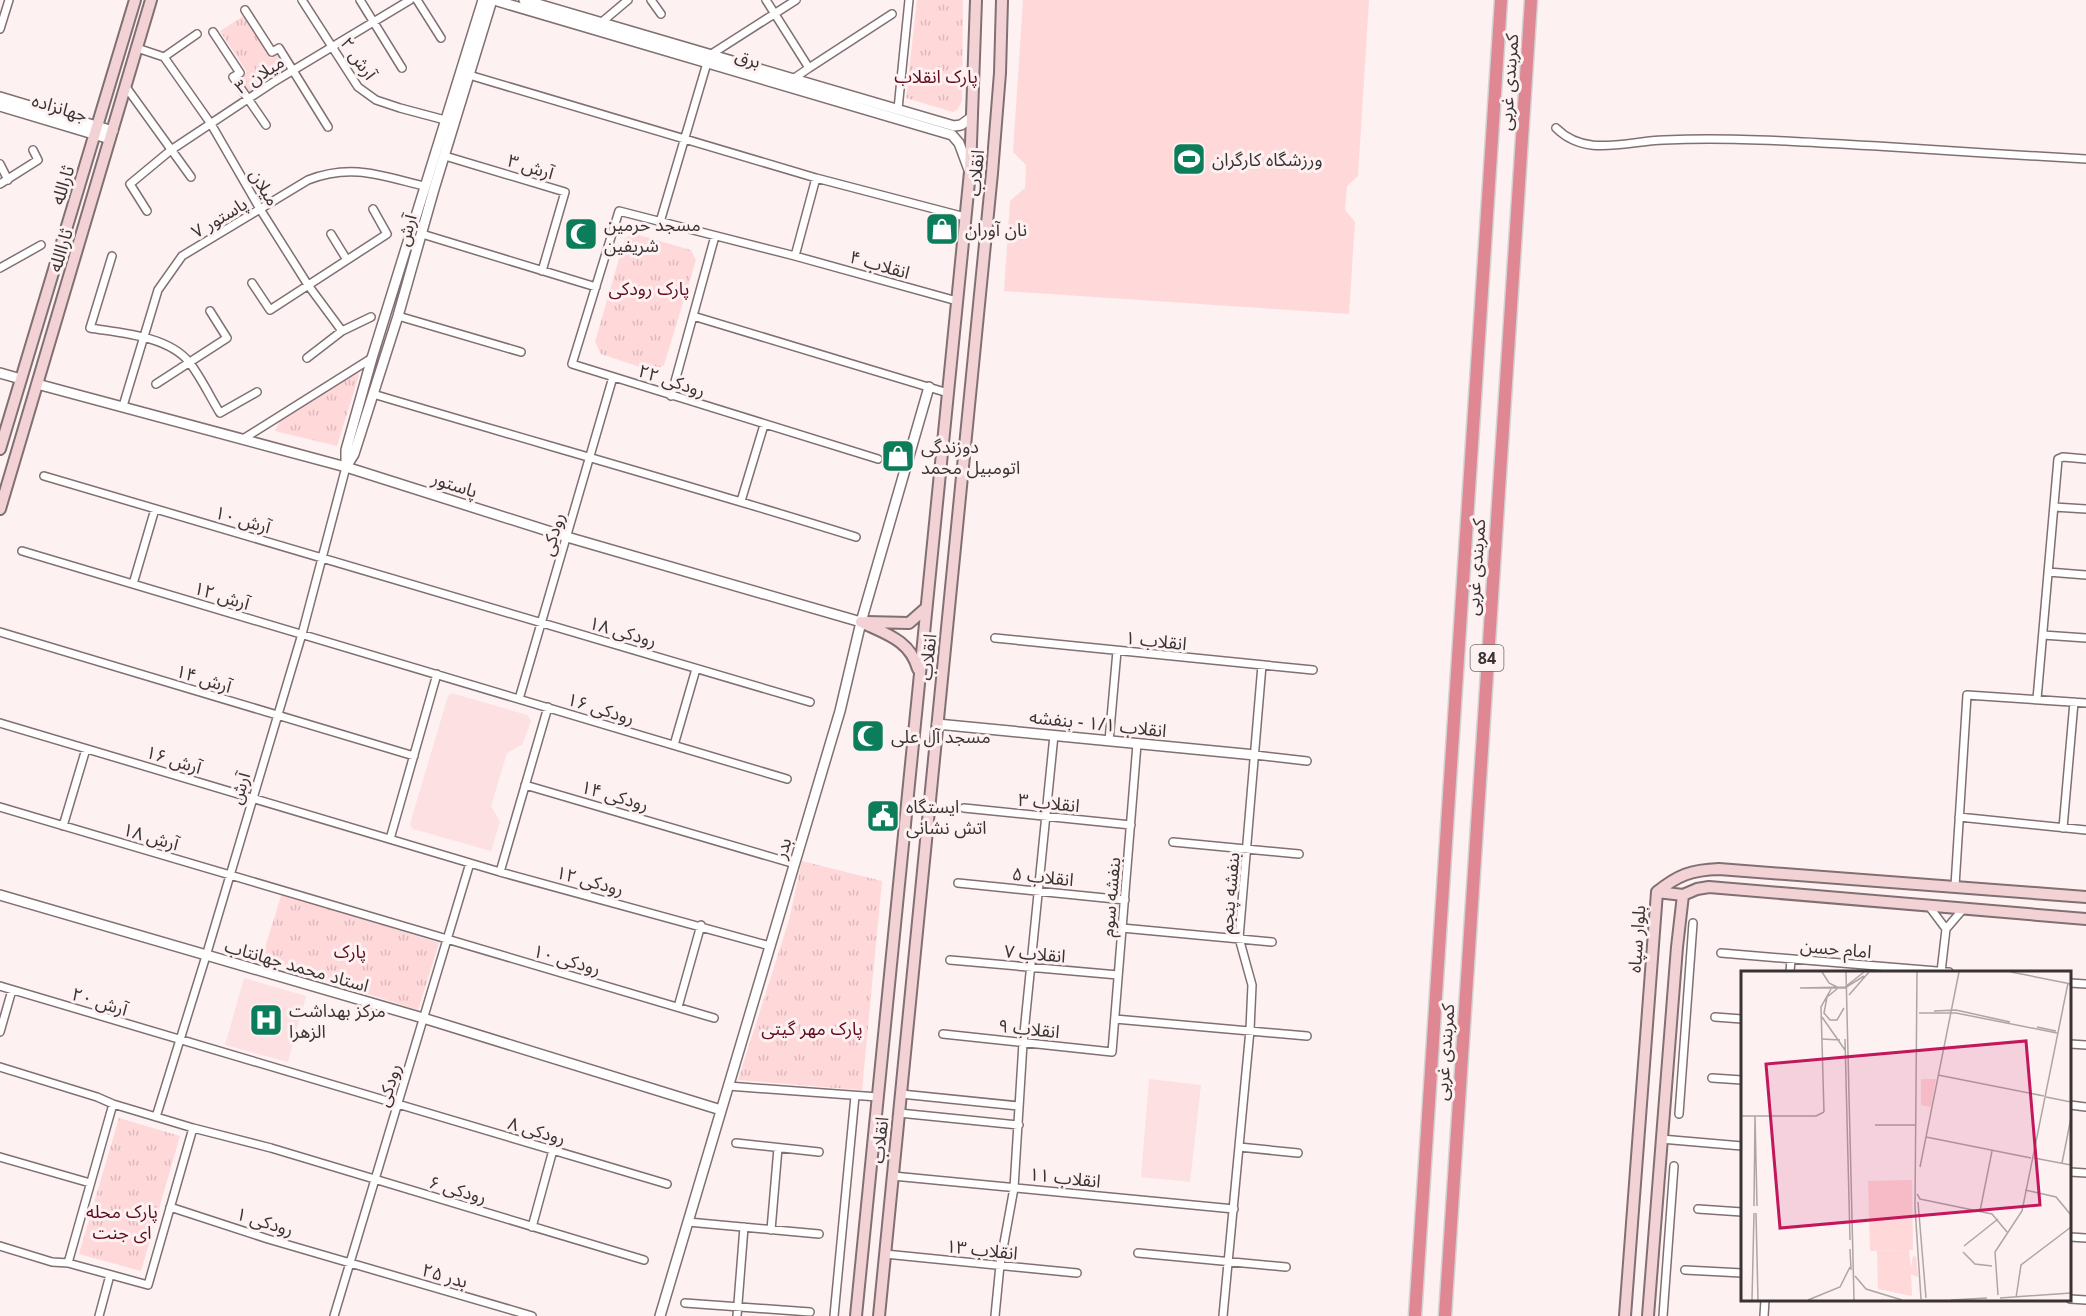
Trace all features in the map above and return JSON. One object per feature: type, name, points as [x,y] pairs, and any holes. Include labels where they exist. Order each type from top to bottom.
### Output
[{"type":"highway","name":"کمربندی غربی","points":[[1415,1316],[1501,0]]},
{"type":"highway","name":"کمربندی غربی","points":[[1445,1316],[1531,0]]},
{"type":"main road","name":"ثارالله","points":[[0,449],[135,0]]},
{"type":"main road","name":"ثاراالله","points":[[0,509],[152,0]]},
{"type":"main road","name":"انقلاب","points":[[856,1316],[970,172],[976,0]]},
{"type":"main road","name":"انقلاب","points":[[879,1316],[992,173],[1000,73],[1002,0]]},
{"type":"main road","points":[[21,379],[37,384]]},
{"type":"main road","points":[[861,622],[909,623],[926,608]]},
{"type":"main road","points":[[861,622],[903,644],[915,657],[920,675]]},
{"type":"main road","name":"بلوار سپاه","points":[[1625,1316],[1657,892],[1675,878],[1696,869],[1719,868],[2086,897]]},
{"type":"main road","points":[[1657,892],[1683,895],[1709,887],[2086,919]]},
{"type":"main road","points":[[1648,1316],[1671,1017],[1683,895]]},
{"type":"main road","points":[[866,1214],[888,1216]]},
{"type":"street","points":[[0,29],[9,0]]},
{"type":"street","name":"آرش ۲","points":[[302,0],[358,87],[376,100],[450,121]]},
{"type":"street","points":[[360,0],[402,68]]},
{"type":"street","name":"میلان ۳","points":[[147,211],[130,184],[171,150],[293,70],[410,0]]},
{"type":"street","points":[[417,0],[441,39]]},
{"type":"street","name":"آرش","points":[[156,1117],[302,634],[346,467],[346,450],[372,358],[450,121],[483,0]]},
{"type":"street","name":"آرش","points":[[346,467],[354,454],[398,316],[422,234],[429,188],[445,156],[450,121],[469,75],[493,0]]},
{"type":"street","name":"برق","points":[[493,0],[897,114],[954,126],[961,125],[972,117]]},
{"type":"street","name":"برق","points":[[526,0],[603,21],[708,59],[793,79],[952,135],[959,143],[970,172]]},
{"type":"street","points":[[603,21],[628,0]]},
{"type":"street","points":[[651,0],[661,14]]},
{"type":"street","points":[[766,0],[809,68]]},
{"type":"street","points":[[660,222],[708,59],[796,0]]},
{"type":"street","points":[[897,114],[909,0]]},
{"type":"street","points":[[245,10],[272,52],[279,48],[328,127]]},
{"type":"street","points":[[793,79],[892,14]]},
{"type":"street","points":[[213,32],[240,73],[233,77],[266,125]]},
{"type":"street","points":[[137,48],[164,57],[197,34]]},
{"type":"street","name":"میلان","points":[[164,57],[211,124],[260,209],[308,285],[342,331]]},
{"type":"street","points":[[469,75],[816,178],[965,217]]},
{"type":"street","points":[[126,87],[191,177]]},
{"type":"street","name":"جهانزاده","points":[[0,97],[81,126]]},
{"type":"street","name":"جهانزاده","points":[[0,106],[111,135]]},
{"type":"street","points":[[1556,128],[1566,138],[1579,144],[1594,146],[1660,140],[1743,138],[2086,159]]},
{"type":"street","points":[[0,184],[38,160],[33,150]]},
{"type":"street","name":"آرش ۳","points":[[445,156],[565,192],[542,271]]},
{"type":"street","points":[[0,164],[8,180]]},
{"type":"street","name":"پاستور ۷","points":[[123,406],[158,290],[182,256],[308,180],[335,172],[356,171],[376,174],[429,188]]},
{"type":"street","points":[[795,256],[816,178]]},
{"type":"street","points":[[252,283],[270,310],[387,234],[373,209]]},
{"type":"street","name":"انقلاب ۴","points":[[596,287],[619,210],[957,301]]},
{"type":"street","points":[[331,234],[347,260]]},
{"type":"street","points":[[422,234],[596,287]]},
{"type":"street","points":[[671,396],[715,236]]},
{"type":"street","points":[[0,268],[41,245]]},
{"type":"street","points":[[112,256],[90,328],[144,337],[179,352],[189,362],[220,413],[257,392]]},
{"type":"street","name":"رودکی ۲۲","points":[[596,287],[572,364],[878,459]]},
{"type":"street","points":[[156,384],[227,338],[210,311]]},
{"type":"street","points":[[398,316],[521,352]]},
{"type":"street","points":[[693,316],[948,393]]},
{"type":"street","points":[[307,358],[342,331],[372,317]]},
{"type":"street","points":[[243,439],[372,358]]},
{"type":"street","points":[[0,373],[21,379]]},
{"type":"street","name":"رودکی","points":[[519,699],[613,377]]},
{"type":"street","name":"پاستور","points":[[37,384],[346,467],[567,537],[861,622]]},
{"type":"street","name":"بدر","points":[[660,1316],[840,711],[861,622],[929,387]]},
{"type":"street","points":[[373,394],[741,501],[856,537]]},
{"type":"street","points":[[741,501],[764,425]]},
{"type":"street","points":[[2037,699],[2058,459],[2063,457],[2086,459]]},
{"type":"street","name":"آرش ۱۰","points":[[44,476],[425,589]]},
{"type":"street","points":[[2054,507],[2086,510]]},
{"type":"street","points":[[133,584],[155,509]]},
{"type":"street","name":"آرش ۱۲","points":[[22,551],[437,674]]},
{"type":"street","points":[[2048,572],[2086,575]]},
{"type":"street","name":"رودکی ۱۸","points":[[425,589],[810,702]]},
{"type":"street","name":"آرش ۱۴","points":[[0,632],[414,756]]},
{"type":"street","points":[[2043,635],[2086,638]]},
{"type":"street","name":"انقلاب ۱","points":[[995,639],[1313,670]]},
{"type":"street","points":[[1109,741],[1117,651]]},
{"type":"street","name":"بنفشه پنجم","points":[[1223,1316],[1250,1030],[1252,985],[1239,938],[1262,665]]},
{"type":"street","points":[[674,745],[696,669]]},
{"type":"street","points":[[390,839],[437,674]]},
{"type":"street","name":"رودکی ۱۶","points":[[437,674],[787,778]]},
{"type":"street","points":[[1955,886],[1967,695],[2086,703]]},
{"type":"street","points":[[2063,828],[2074,702]]},
{"type":"street","points":[[500,872],[548,708]]},
{"type":"street","name":"آرش ۱۶","points":[[0,723],[390,839]]},
{"type":"street","name":"انقلاب ۱/۱ - بنفشه","points":[[937,724],[1255,755]]},
{"type":"street","points":[[995,1316],[1000,1266],[1014,1188],[1023,1042],[1054,735]]},
{"type":"street","name":"بنفشه سوم","points":[[1112,1052],[1137,744]]},
{"type":"street","points":[[63,825],[86,749]]},
{"type":"street","points":[[1255,755],[1307,761]]},
{"type":"street","name":"رودکی ۱۴","points":[[525,785],[795,864]]},
{"type":"street","name":"آرش ۱۸","points":[[0,807],[339,907]]},
{"type":"street","name":"انقلاب ۳","points":[[964,808],[1131,825]]},
{"type":"street","points":[[1959,817],[2086,830]]},
{"type":"street","name":"رودکی ۱۲","points":[[390,839],[500,872],[770,946]]},
{"type":"street","points":[[1173,842],[1299,854]]},
{"type":"street","name":"رودکی","points":[[334,1316],[470,863]]},
{"type":"street","name":"انقلاب ۵","points":[[958,883],[1125,900]]},
{"type":"street","name":"استاد محمد جهانتاب","points":[[0,895],[423,1018],[721,1110]]},
{"type":"street","points":[[1928,905],[1946,929]]},
{"type":"street","name":"رودکی ۱۰","points":[[339,907],[714,1018]]},
{"type":"street","points":[[1941,971],[1946,929],[1964,908]]},
{"type":"street","points":[[1679,1114],[1693,923]]},
{"type":"street","points":[[678,1007],[701,926]]},
{"type":"street","points":[[1122,928],[1272,942]]},
{"type":"street","name":"امام حسن","points":[[1721,953],[1928,971]]},
{"type":"street","name":"انقلاب ۷","points":[[950,960],[1118,975]]},
{"type":"street","points":[[1790,971],[1791,960]]},
{"type":"street","points":[[2071,983],[2086,984]]},
{"type":"street","name":"آرش ۲۰","points":[[0,987],[289,1072]]},
{"type":"street","points":[[0,1032],[12,990]]},
{"type":"street","points":[[1671,1017],[1686,1019]]},
{"type":"street","points":[[1715,1017],[1741,1019]]},
{"type":"street","points":[[1115,1019],[1306,1036]]},
{"type":"street","name":"انقلاب ۹","points":[[943,1034],[1112,1052]]},
{"type":"street","points":[[2071,1044],[2086,1045]]},
{"type":"street","name":"رودکی ۶","points":[[0,1068],[156,1117],[271,1148],[644,1260]]},
{"type":"street","name":"رودکی ۸","points":[[289,1072],[667,1184]]},
{"type":"street","points":[[1712,1078],[1741,1080]]},
{"type":"street","points":[[728,1086],[878,1097]]},
{"type":"street","points":[[900,1094],[1019,1106]]},
{"type":"street","points":[[834,1316],[855,1096]]},
{"type":"street","points":[[68,1263],[113,1104]]},
{"type":"street","points":[[2071,1105],[2086,1107]]},
{"type":"street","points":[[899,1113],[1018,1125]]},
{"type":"street","points":[[0,1246],[52,1262],[68,1263],[147,1285],[193,1128]]},
{"type":"street","points":[[1661,1139],[1741,1146]]},
{"type":"street","points":[[736,1143],[819,1152]]},
{"type":"street","points":[[1239,1147],[1298,1153]]},
{"type":"street","points":[[771,1230],[777,1148]]},
{"type":"street","points":[[532,1227],[553,1150]]},
{"type":"street","points":[[0,1157],[90,1183]]},
{"type":"street","points":[[1663,1316],[1674,1166]]},
{"type":"street","points":[[2071,1172],[2086,1173]]},
{"type":"street","name":"انقلاب ۱۱","points":[[892,1176],[1234,1209]]},
{"type":"street","name":"رودکی ۱","points":[[170,1207],[351,1263]]},
{"type":"street","points":[[1698,1209],[1741,1212]]},
{"type":"street","points":[[688,1222],[819,1234]]},
{"type":"street","points":[[737,1316],[744,1227]]},
{"type":"street","points":[[2071,1237],[2086,1238]]},
{"type":"street","points":[[1654,1238],[1669,1240]]},
{"type":"street","points":[[1138,1253],[1286,1267]]},
{"type":"street","name":"انقلاب ۱۳","points":[[885,1254],[1077,1273]]},
{"type":"street","name":"بدر ۲۵","points":[[351,1263],[532,1316]]},
{"type":"street","points":[[1685,1270],[1741,1273]]},
{"type":"street","points":[[99,1316],[110,1275]]},
{"type":"street","points":[[2071,1299],[2086,1300]]},
{"type":"street","points":[[1764,1316],[1765,1301]]},
{"type":"street","points":[[685,1303],[810,1312]]},
{"type":"shaded area","points":[[452,693],[527,715],[531,721],[522,745],[507,753],[491,806],[500,822],[491,851],[413,829],[410,824],[448,696]]},
{"type":"shaded area","name":"مرکز بهداشت الزهرا","points":[[244,978],[306,996],[288,1062],[225,1045]]},
{"type":"shaded area","points":[[1149,1079],[1201,1085],[1190,1182],[1141,1177]]},
{"type":"green space","name":"پارک انقلاب","points":[[917,0],[963,0],[962,101],[958,109],[953,112],[906,98]]},
{"type":"green space","name":"ورزشگاه کارگران","points":[[1023,0],[1369,0],[1358,176],[1347,186],[1345,210],[1355,222],[1349,314],[1004,291],[1010,201],[1025,188],[1026,165],[1013,152]]},
{"type":"green space","points":[[245,15],[271,58],[277,55],[286,70],[249,93],[238,79],[247,72],[220,31]]},
{"type":"green space","name":"پارک رودکی","points":[[635,234],[691,250],[696,260],[664,365],[652,371],[601,354],[595,342],[625,238]]},
{"type":"green space","points":[[357,371],[359,375],[337,446],[275,431],[282,416]]},
{"type":"green space","name":"پارک مهر گیتی","points":[[802,861],[882,881],[862,1090],[738,1080],[789,920]]},
{"type":"green space","name":"پارک","points":[[282,893],[439,943],[418,1010],[261,960]]},
{"type":"green space","name":"پارک محله ای جنت","points":[[119,1118],[180,1136],[141,1271],[79,1254]]},
{"type":"place","name":"ورزشگاه کارگران","points":[[1189,159]]},
{"type":"place","name":"نان آوران","points":[[942,229]]},
{"type":"place","name":"مسجد حرمین شریفین","points":[[581,234]]},
{"type":"place","name":"دوزندگی اتومبیل محمد","points":[[898,456]]},
{"type":"place","name":"مسجد آل علی","points":[[868,736]]},
{"type":"place","name":"ایستگاه اتش نشانی","points":[[883,816]]},
{"type":"place","name":"مرکز بهداشت الزهرا","points":[[266,1020]]}]
